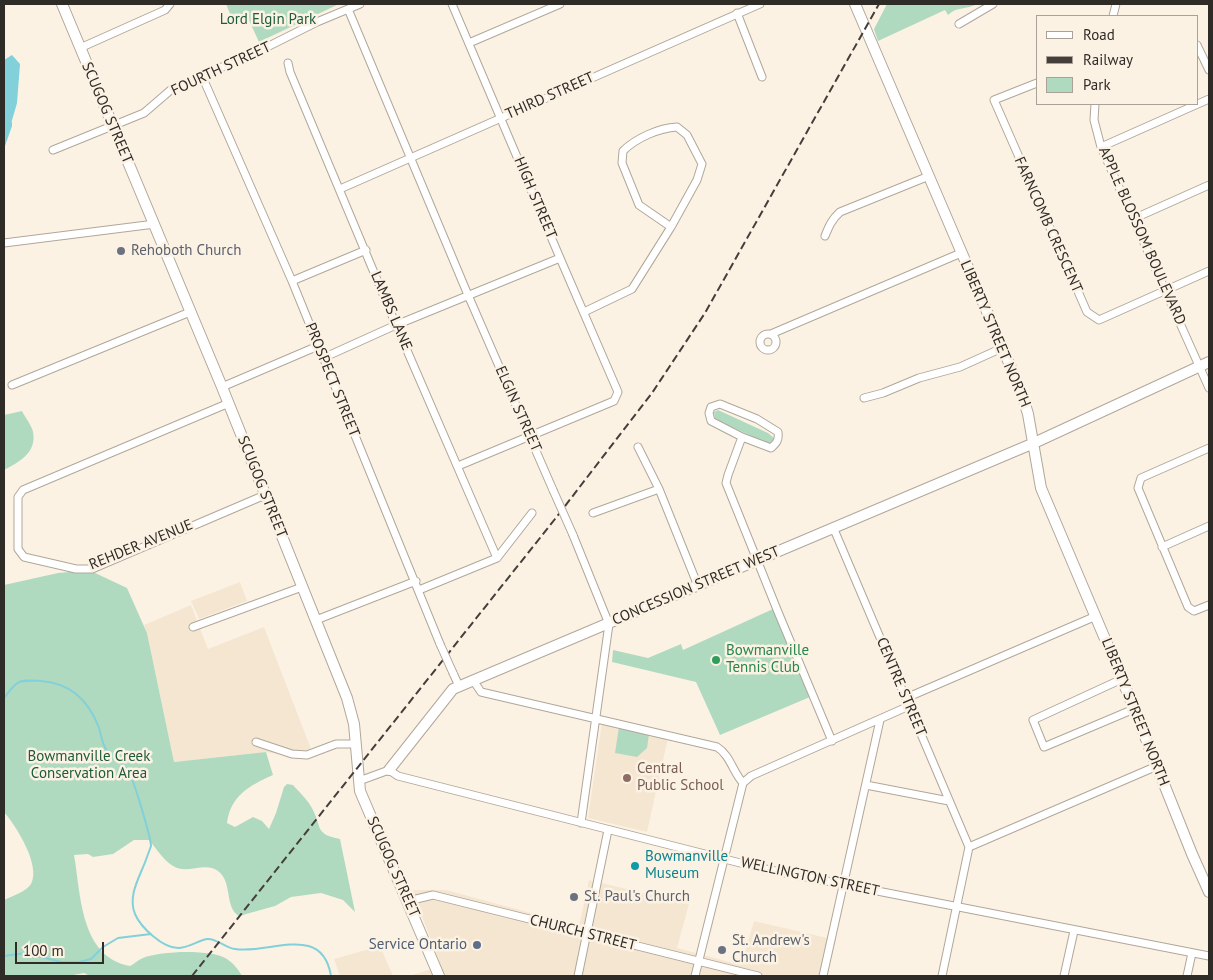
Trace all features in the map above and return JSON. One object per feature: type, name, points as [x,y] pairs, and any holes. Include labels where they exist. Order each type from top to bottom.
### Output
[{"type":"street","name":"SCUGOG STREET","points":[[62,4],[229,403],[347,698],[354,724],[360,791],[439,976]]},
{"type":"street","points":[[80,48],[165,10],[170,4]]},
{"type":"street","name":"FOURTH STREET","points":[[53,150],[144,113],[173,88],[255,53],[317,22],[360,4]]},
{"type":"street","name":"HIGH STREET","points":[[452,4],[618,392],[614,401],[531,436]]},
{"type":"street","points":[[469,44],[560,4]]},
{"type":"street","name":"THIRD STREET","points":[[340,189],[760,4]]},
{"type":"street","name":"LIBERTY STREET NORTH","points":[[856,4],[1021,391],[1028,414],[1042,488],[1209,892]]},
{"type":"street","points":[[959,24],[993,4]]},
{"type":"street","name":"ELGIN STREET","points":[[348,9],[468,296],[531,436],[609,624],[582,823]]},
{"type":"street","points":[[737,13],[762,77]]},
{"type":"street","points":[[1198,47],[1209,70]]},
{"type":"street","name":"LAMBS LANE","points":[[288,63],[290,72],[396,325],[497,558]]},
{"type":"street","name":"PROSPECT STREET","points":[[202,76],[292,281],[416,581],[440,644],[459,686]]},
{"type":"street","name":"FARNCOMB CRESCENT","points":[[1036,83],[994,100],[1087,312],[1099,320],[1165,291]]},
{"type":"street","name":"APPLE BLOSSOM BOULEVARD","points":[[1095,105],[1094,120],[1101,147],[1165,291],[1205,364],[1209,388]]},
{"type":"street","points":[[1101,147],[1196,105]]},
{"type":"street","points":[[584,312],[632,289],[671,227],[697,180],[702,164],[687,135],[678,127],[667,128],[631,143],[623,151],[622,163],[639,205],[671,227]]},
{"type":"street","points":[[825,236],[833,218],[840,212],[929,176]]},
{"type":"street","points":[[1133,219],[1209,185]]},
{"type":"street","points":[[4,243],[155,224]]},
{"type":"street","points":[[292,281],[366,250]]},
{"type":"street","points":[[771,334],[961,253]]},
{"type":"street","points":[[323,358],[396,325],[560,258]]},
{"type":"street","points":[[1165,291],[1209,271]]},
{"type":"street","points":[[12,385],[190,312]]},
{"type":"street","points":[[222,387],[318,346]]},
{"type":"street","points":[[864,398],[883,393],[919,378],[960,367],[1002,348]]},
{"type":"street","name":"CONCESSION STREET WEST","points":[[389,770],[453,689],[459,686],[1034,443],[1205,364]]},
{"type":"street","name":"REHDER AVENUE","points":[[229,403],[22,490],[18,497],[18,549],[24,557],[76,569],[92,569],[265,495]]},
{"type":"street","points":[[720,404],[757,419],[778,432],[779,437],[771,448],[742,437],[711,420],[708,413],[711,407],[720,404]]},
{"type":"street","points":[[458,466],[531,436]]},
{"type":"street","points":[[742,437],[726,483],[832,741]]},
{"type":"street","points":[[638,446],[659,489],[698,586]]},
{"type":"street","points":[[1209,448],[1141,478],[1138,488],[1188,607],[1194,611],[1209,605]]},
{"type":"street","points":[[593,513],[659,489]]},
{"type":"street","points":[[419,590],[497,558],[532,513]]},
{"type":"street","points":[[1162,547],[1209,526]]},
{"type":"street","name":"CENTRE STREET","points":[[833,527],[969,847]]},
{"type":"street","points":[[316,620],[416,581]]},
{"type":"street","points":[[193,627],[302,587]]},
{"type":"street","points":[[906,698],[1096,616]]},
{"type":"street","points":[[1122,679],[1033,720],[1038,734],[1044,747],[1134,709]]},
{"type":"street","points":[[473,680],[481,692],[717,747],[724,751],[737,776],[743,783]]},
{"type":"street","points":[[695,976],[743,783],[751,776],[910,706]]},
{"type":"street","points":[[824,976],[880,720]]},
{"type":"street","points":[[256,742],[292,754],[307,755],[336,744],[355,744]]},
{"type":"street","points":[[942,976],[969,847],[1157,766]]},
{"type":"street","points":[[359,781],[389,770]]},
{"type":"street","name":"WELLINGTON STREET","points":[[389,770],[398,776],[725,859],[957,908],[1209,956]]},
{"type":"street","points":[[866,786],[949,801]]},
{"type":"street","points":[[578,976],[608,830]]},
{"type":"street","name":"CHURCH STREET","points":[[408,901],[433,895],[758,976]]},
{"type":"street","points":[[1064,976],[1074,931]]},
{"type":"street","points":[[1187,976],[1192,953]]},
{"type":"shaded area","points":[[240,582],[247,601],[199,619],[191,601]]},
{"type":"shaded area","points":[[191,605],[208,649],[264,627],[311,749],[282,755],[266,752],[174,762],[144,625]]},
{"type":"shaded area","name":"Central Public School","points":[[602,722],[668,738],[647,832],[588,818]]},
{"type":"shaded area","points":[[589,880],[689,904],[677,948],[741,965],[754,921],[836,940],[826,976],[409,976],[441,966],[412,890],[446,890],[579,926]]},
{"type":"shaded area","points":[[380,946],[393,976],[340,976],[334,959]]},
{"type":"green space","name":"Lord Elgin Park","points":[[226,4],[339,4],[259,42],[248,18],[234,24]]},
{"type":"green space","points":[[887,4],[977,4],[955,10],[948,15],[945,10],[878,41],[874,29]]},
{"type":"green space","points":[[718,410],[768,433],[774,438],[772,442],[768,444],[715,419],[714,412]]},
{"type":"green space","points":[[22,411],[32,430],[34,439],[32,446],[26,456],[4,470],[4,415]]},
{"type":"green space","name":"Bowmanville Creek Conservation Area","points":[[93,572],[127,588],[147,633],[174,762],[266,752],[273,775],[256,783],[237,798],[232,805],[227,823],[235,827],[253,817],[262,821],[269,829],[284,787],[287,784],[293,785],[311,807],[320,829],[326,835],[340,839],[355,912],[343,900],[321,893],[291,897],[275,906],[239,916],[232,907],[226,881],[218,871],[207,867],[178,868],[166,861],[149,840],[134,840],[113,854],[93,857],[88,854],[74,855],[86,922],[92,937],[101,950],[114,960],[130,966],[143,958],[161,954],[198,952],[210,954],[227,959],[242,976],[90,976],[84,973],[68,976],[4,976],[4,900],[19,894],[31,884],[33,867],[26,846],[15,826],[4,812],[4,585],[58,573]]},
{"type":"green space","points":[[773,609],[810,697],[720,735],[696,682],[612,662],[613,650],[648,658],[681,644],[683,650]]},
{"type":"green space","points":[[619,727],[649,734],[647,748],[637,757],[615,753]]},
{"type":"water","points":[[12,55],[20,64],[17,103],[4,148],[4,60]]},
{"type":"waterway","points":[[4,34],[4,44]]},
{"type":"waterway","points":[[4,146],[11,123]]},
{"type":"waterway","points":[[4,698],[12,687],[23,681],[51,682],[61,685],[84,702],[95,718],[106,749],[128,770],[134,784],[151,846],[136,885],[133,900],[135,914],[147,931],[166,945],[178,948],[207,939],[235,949],[249,950],[292,944],[306,945],[317,950],[326,960],[331,976]]},
{"type":"waterway","points":[[4,956],[26,953],[61,962],[79,962],[91,959],[103,947],[118,938],[151,934]]},
{"type":"railway","points":[[192,976],[555,519],[652,393],[705,313],[879,4]]},
{"type":"place","name":"Rehoboth Church","points":[[121,251]]},
{"type":"place","name":"Bowmanville Tennis Club","points":[[716,660]]},
{"type":"place","name":"Central Public School","points":[[627,778]]},
{"type":"place","name":"Bowmanville Museum","points":[[635,866]]},
{"type":"place","name":"St. Paul's Church","points":[[574,897]]},
{"type":"place","name":"Service Ontario","points":[[477,945]]},
{"type":"place","name":"St. Andrew's Church","points":[[722,950]]}]
